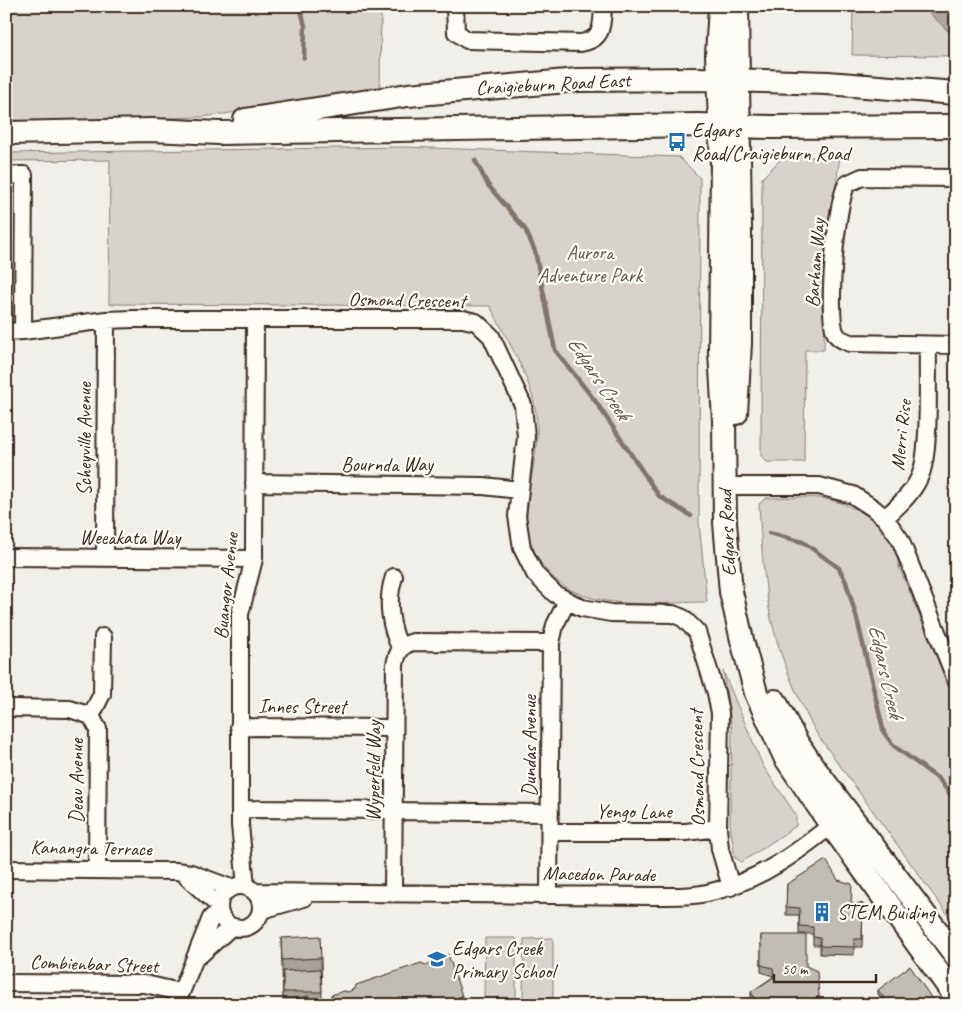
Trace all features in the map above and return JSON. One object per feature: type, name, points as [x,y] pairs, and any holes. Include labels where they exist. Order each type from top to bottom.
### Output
[{"type":"main road","name":"Edgars Road","points":[[720,6],[730,127],[722,162],[720,352],[729,486],[727,556],[731,592],[742,640],[756,693],[785,757],[956,956]]},
{"type":"main road","name":"Edgars Road","points":[[727,80],[737,6]]},
{"type":"main road","name":"Craigieburn Road East","points":[[152,130],[291,114],[408,95],[578,80],[727,80],[863,85],[956,94]]},
{"type":"main road","name":"Craigieburn Road East","points":[[6,133],[152,130],[218,133],[956,126]]},
{"type":"main road","name":"Edgars Road","points":[[839,819],[956,996]]},
{"type":"street","points":[[454,6],[456,32],[467,40],[581,43],[595,40],[601,32],[603,6]]},
{"type":"street","points":[[6,175],[24,175],[23,331]]},
{"type":"street","name":"Barham Way","points":[[956,178],[862,177],[847,184],[842,197],[833,276],[833,315],[836,334],[839,338],[850,343],[956,345]]},
{"type":"street","name":"Osmond Crescent","points":[[6,332],[106,320],[463,319],[476,322],[483,327],[495,342],[523,405],[526,436],[519,490],[518,530],[527,561],[545,586],[567,601],[599,612],[674,614],[683,618],[697,632],[716,693],[720,714],[718,828],[720,849],[731,887]]},
{"type":"street","name":"Scheyville Avenue","points":[[105,558],[106,320]]},
{"type":"street","name":"Buangor Avenue","points":[[244,889],[240,809],[240,614],[254,559],[255,320]]},
{"type":"street","name":"Merri Rise","points":[[886,518],[903,500],[921,475],[926,432],[928,345]]},
{"type":"street","name":"Bournda Way","points":[[254,484],[483,486],[519,490]]},
{"type":"street","points":[[729,486],[819,486],[838,489],[865,501],[886,518],[900,539],[956,680]]},
{"type":"street","name":"Weeakata Way","points":[[6,557],[254,559]]},
{"type":"street","points":[[394,577],[390,592],[391,625],[401,649],[409,643],[417,642],[551,642]]},
{"type":"street","name":"Dundas Avenue","points":[[549,894],[551,642],[555,624],[567,601]]},
{"type":"street","name":"Deau Avenue","points":[[97,870],[98,730],[90,716],[102,694],[103,637]]},
{"type":"street","name":"Wyperfeld Way","points":[[393,894],[395,665],[401,649]]},
{"type":"street","points":[[6,708],[70,709],[90,716]]},
{"type":"street","name":"Innes Street","points":[[240,727],[394,728]]},
{"type":"street","points":[[240,809],[550,813]]},
{"type":"street","name":"Macedon Parade","points":[[244,889],[328,894],[691,895],[731,887],[757,877],[776,866],[839,819]]},
{"type":"street","name":"Yengo Lane","points":[[550,832],[686,832],[718,828]]},
{"type":"street","name":"Kanangra Terrace","points":[[6,869],[176,871],[244,889]]},
{"type":"street","name":"Kanangra Terrace","points":[[176,871],[198,884],[219,908]]},
{"type":"street","points":[[178,999],[196,960],[212,918],[219,908],[222,895],[244,889],[260,897],[262,910],[254,924],[239,929],[231,927],[223,920],[219,908]]},
{"type":"street","name":"Macedon Parade","points":[[262,910],[285,902],[328,894]]},
{"type":"street","points":[[196,960],[212,942],[231,927]]},
{"type":"street","name":"Combienbar Street","points":[[6,983],[145,984],[178,999]]},
{"type":"green space","points":[[6,6],[381,6],[380,92],[202,117],[6,124]]},
{"type":"green space","points":[[853,6],[956,6],[956,56],[852,55]]},
{"type":"green space","name":"Aurora Adventure Park","points":[[405,147],[679,157],[700,178],[699,523],[707,602],[640,604],[595,599],[574,591],[556,580],[541,563],[534,551],[527,526],[528,501],[537,439],[534,401],[518,359],[490,306],[109,304],[110,160],[6,161],[6,153]]},
{"type":"green space","points":[[783,157],[840,157],[826,251],[824,350],[805,350],[804,462],[767,462],[761,456],[762,178]]},
{"type":"green space","points":[[813,497],[840,503],[870,517],[893,543],[900,569],[956,704],[956,926],[817,734],[802,705],[782,656],[772,623],[767,595],[762,556],[759,504],[766,498]]},
{"type":"green space","points":[[723,671],[763,766],[796,815],[796,826],[742,862],[735,858],[730,824],[732,729]]},
{"type":"green space","points":[[485,938],[516,938],[516,998],[484,998]]},
{"type":"green space","points":[[553,938],[553,998],[523,998],[524,939]]},
{"type":"shaded area","points":[[922,6],[956,6],[956,32],[948,31]]},
{"type":"building","name":"STEM Buiding","points":[[826,860],[838,880],[852,884],[851,904],[863,904],[862,939],[854,939],[854,947],[820,946],[820,938],[813,937],[813,927],[799,926],[800,908],[786,907],[787,884]]},
{"type":"building","points":[[761,935],[806,935],[806,966],[817,971],[819,996],[804,1005],[759,1005],[751,992],[774,977],[773,968],[761,965]]},
{"type":"building","points":[[320,936],[321,958],[282,960],[281,938]]},
{"type":"building","points":[[448,954],[462,996],[437,1005],[433,1000],[421,1005],[335,1005],[331,995],[344,991],[349,992],[355,989],[356,985],[421,963],[426,965]]},
{"type":"building","points":[[910,966],[936,1005],[889,1005],[878,990]]},
{"type":"building","points":[[320,969],[322,992],[283,992],[283,971]]},
{"type":"building","points":[[309,996],[312,1005],[268,1005]]},
{"type":"building","points":[[592,1002],[592,1005],[496,1005],[496,1003]]},
{"type":"waterway","name":"Edgars Creek","points":[[300,6],[305,26],[304,58]]},
{"type":"waterway","name":"Edgars Creek","points":[[475,160],[488,185],[525,229],[535,251],[555,350],[596,402],[659,496],[691,516]]},
{"type":"waterway","name":"Edgars Creek","points":[[769,533],[803,542],[839,568],[846,582],[857,619],[884,733],[894,746],[940,780],[956,803]]},
{"type":"place","name":"Edgars Road/Craigieburn Road","points":[[677,142]]},
{"type":"place","name":"STEM Buiding","points":[[822,912]]},
{"type":"place","name":"Edgars Creek Primary School","points":[[437,959]]}]
